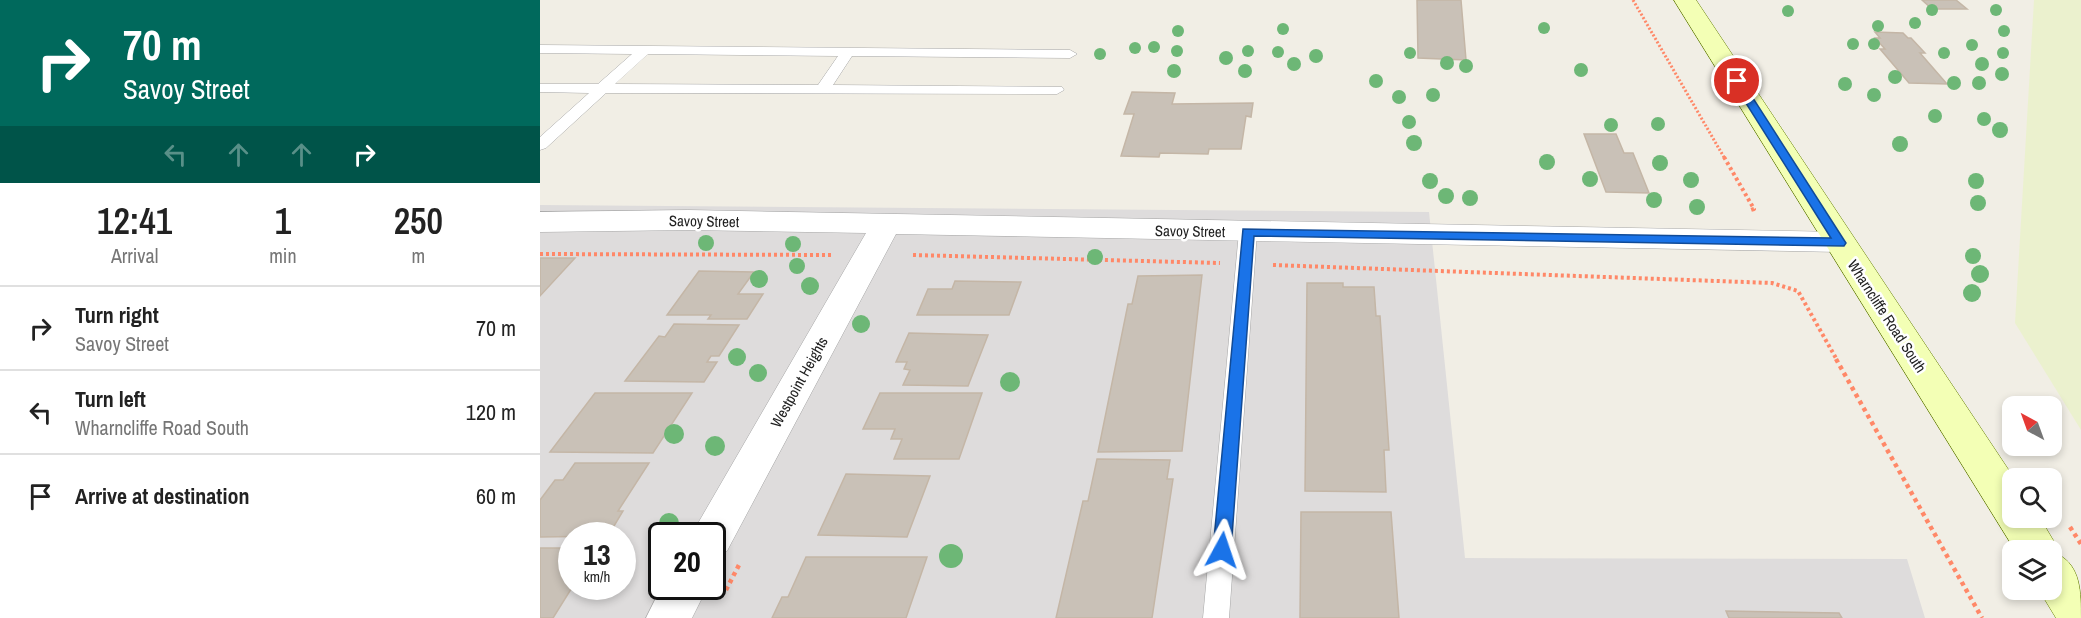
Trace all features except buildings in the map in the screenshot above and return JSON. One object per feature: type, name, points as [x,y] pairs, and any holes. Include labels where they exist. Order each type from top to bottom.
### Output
[{"type":"main road","name":"Wharncliffe Road South","points":[[1685,0],[2002,494]]},
{"type":"main road","points":[[2062,588],[2081,617]]},
{"type":"street","name":"Savoy Street","points":[[540,222],[688,220],[1840,243]]},
{"type":"street","name":"Westpoint Heights","points":[[721,522],[886,225]]},
{"type":"street","points":[[668,618],[678,600]]},
{"type":"lane","points":[[540,50],[1070,54]]},
{"type":"lane","points":[[540,145],[644,50]]},
{"type":"lane","points":[[823,88],[848,52]]},
{"type":"lane","points":[[540,88],[1056,90]]},
{"type":"lane","points":[[1216,618],[1248,232]]},
{"type":"path","points":[[1633,0],[1754,209],[1746,212]]},
{"type":"path","points":[[540,254],[839,255]]},
{"type":"path","points":[[911,255],[1227,263]]},
{"type":"path","points":[[1263,264],[1772,283],[1798,291],[1982,618]]},
{"type":"shaded area","points":[[540,205],[1429,212],[1465,558],[1907,559],[1925,618],[540,618]]},
{"type":"green space","points":[[2034,0],[2081,0],[2081,430],[2015,323]]},
{"type":"route","points":[[1222,550],[1248,232],[1840,243],[1737,81]]}]
